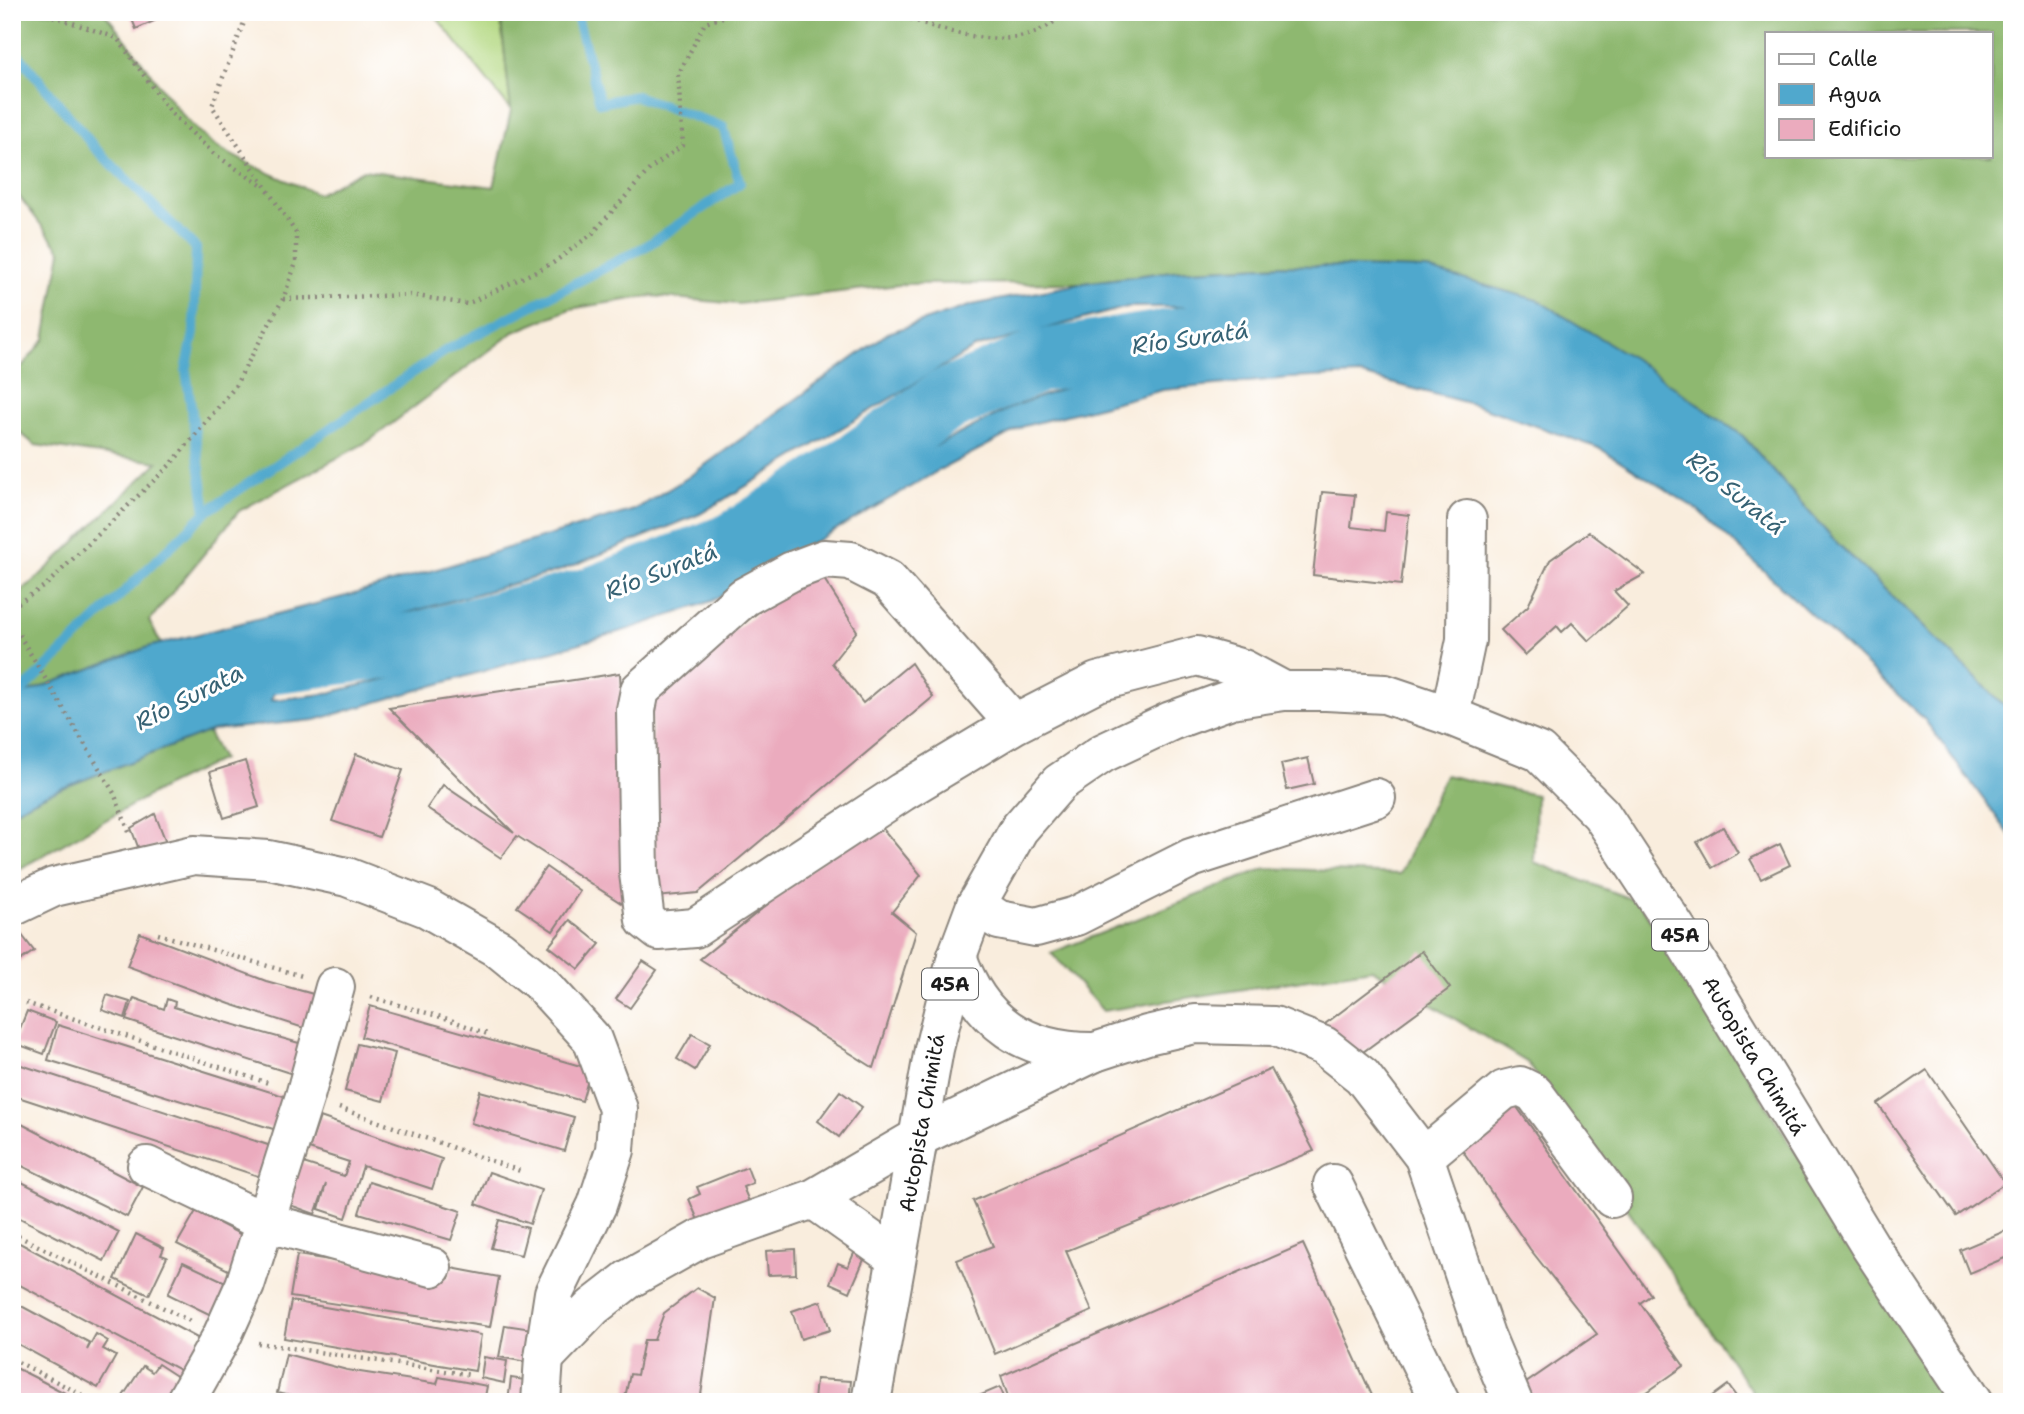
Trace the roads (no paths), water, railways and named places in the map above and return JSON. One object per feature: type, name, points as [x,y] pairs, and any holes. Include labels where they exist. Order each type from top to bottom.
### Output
[{"type":"main road","points":[[1450,716],[1466,640],[1467,520]]},
{"type":"main road","points":[[1015,724],[888,580],[851,561],[824,559],[792,571],[744,597],[640,690],[636,710],[639,873],[645,920],[659,931],[695,928],[902,792],[1015,724],[1097,682],[1197,656],[1243,669],[1284,691]]},
{"type":"main road","name":"Autopista Chimitá","points":[[871,1402],[934,1049],[957,956],[976,905],[1019,829],[1059,783],[1103,753],[1171,721],[1231,699],[1284,691],[1385,694],[1450,716],[1539,752],[1601,814],[1680,934],[1870,1246],[1974,1402]]},
{"type":"main road","points":[[976,905],[999,920],[1036,928],[1076,916],[1191,858],[1376,798]]},
{"type":"main road","points":[[12,907],[54,887],[194,855],[269,860],[347,877],[427,908],[499,949],[542,984],[592,1039],[618,1110],[615,1150],[597,1205],[554,1293],[544,1358],[541,1402]]},
{"type":"main road","points":[[957,956],[974,995],[1003,1027],[1046,1048],[1094,1052]]},
{"type":"main road","points":[[185,1402],[222,1336],[245,1285],[306,1096],[335,987]]},
{"type":"main road","points":[[544,1358],[593,1307],[629,1279],[700,1239],[813,1199],[920,1136],[1094,1052],[1147,1035],[1195,1024],[1273,1026],[1324,1046],[1362,1076],[1424,1157],[1485,1335],[1513,1402]]},
{"type":"main road","points":[[1424,1157],[1504,1090],[1520,1086],[1534,1093],[1612,1198]]},
{"type":"main road","points":[[147,1166],[264,1222],[432,1267]]},
{"type":"main road","points":[[1333,1184],[1440,1402]]},
{"type":"main road","points":[[813,1199],[896,1258]]},
{"type":"water","name":"Río Surata","points":[[1284,265],[1427,269],[1537,300],[1633,358],[1743,436],[1831,537],[2012,713],[2012,838],[1924,719],[1698,510],[1599,448],[1476,405],[1361,375],[1290,378],[1163,390],[1024,426],[938,471],[712,601],[629,629],[315,720],[213,730],[47,794],[12,812],[12,698],[148,647],[354,594],[634,510],[687,478],[888,333],[972,305],[1084,283],[1172,271]],"holes":[[[1128,307],[1272,307],[1366,318],[1517,363],[1419,357],[1320,344],[1203,359],[1070,386],[1014,406],[893,467],[798,532],[686,591],[537,642],[324,694],[271,700],[294,652],[390,618],[562,570],[700,514],[974,348]]]},
{"type":"waterway","points":[[12,701],[206,512],[445,351],[648,245],[740,183],[723,127],[636,96],[600,103],[576,12]]},
{"type":"waterway","points":[[12,47],[95,148],[196,248],[194,333],[186,371],[206,512]]},
{"type":"waterway","name":"Río Suratá","points":[[208,686],[248,665],[420,643],[590,599],[733,544],[839,476],[945,401],[1039,361],[1250,328],[1497,355],[1564,382]]}]
